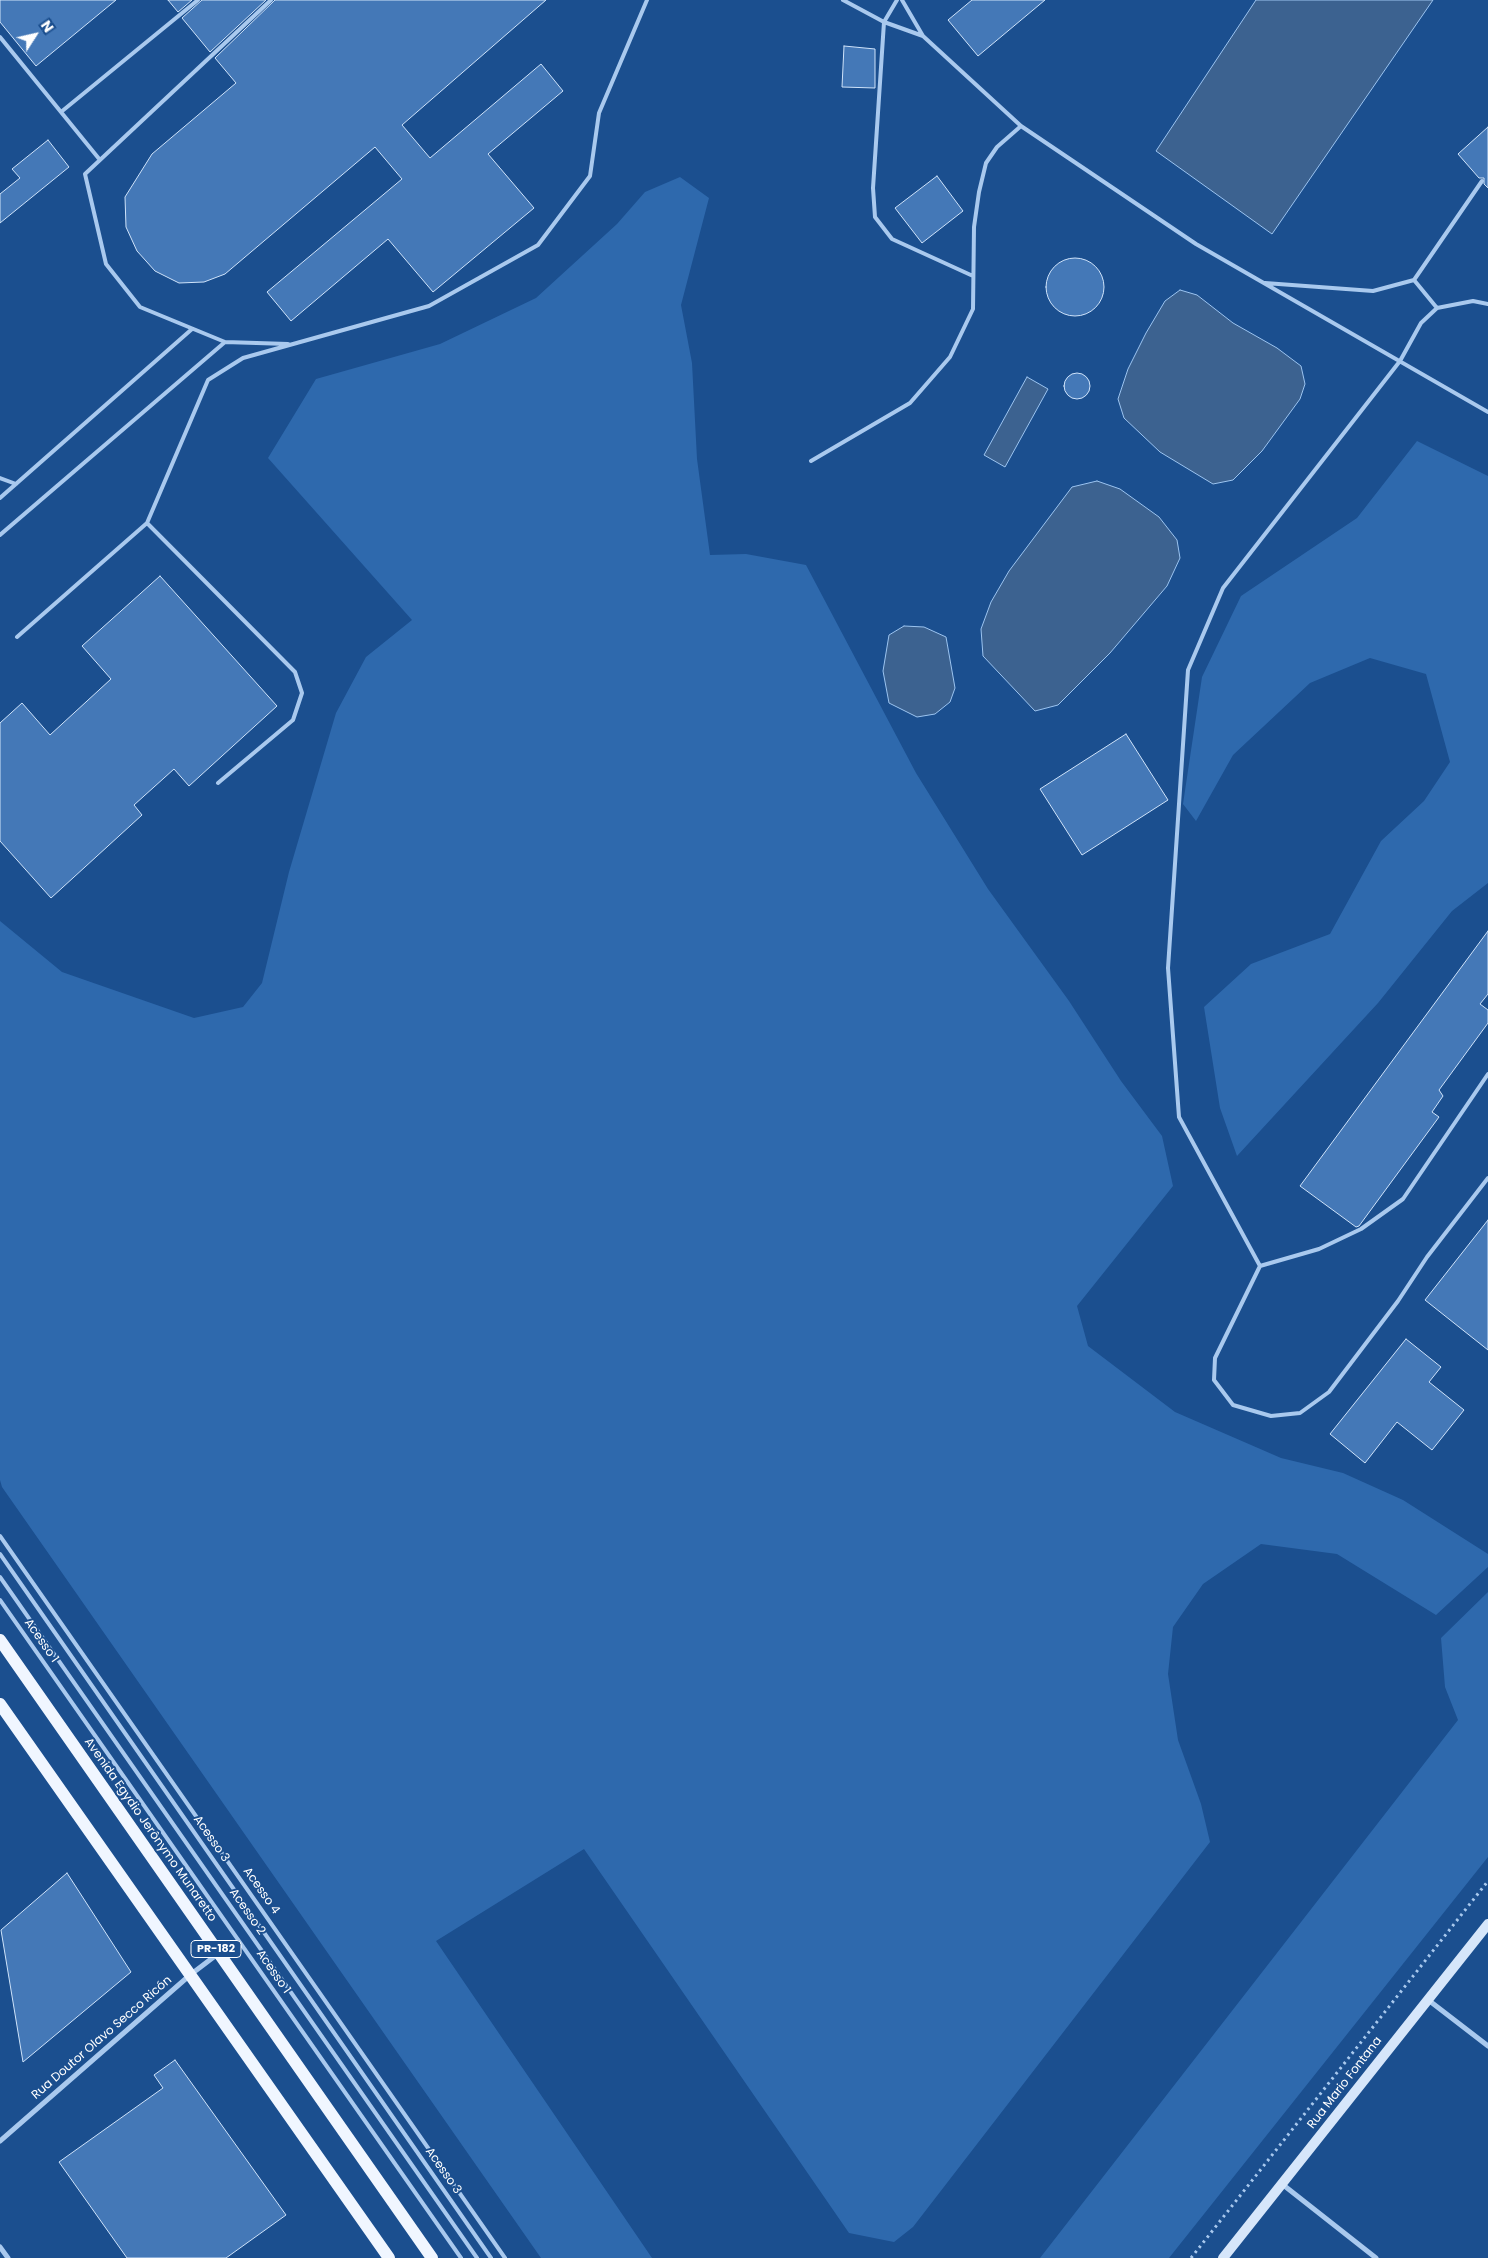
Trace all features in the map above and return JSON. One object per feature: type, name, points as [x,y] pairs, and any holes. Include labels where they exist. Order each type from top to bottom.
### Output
[{"type":"main road","name":"Avenida Egydio Jerônymo Munaretto","points":[[0,1640],[432,2258]]},
{"type":"main road","name":"PR-182","points":[[0,1704],[389,2258]]},
{"type":"street","name":"Rua Mario Fontana","points":[[1223,2258],[1488,1924]]},
{"type":"street","name":"Rua Doutor Olavo Secco Ricón","points":[[0,2141],[190,1975],[220,1953]]},
{"type":"street","points":[[1427,1999],[1488,2046]]},
{"type":"street","points":[[1281,2184],[1376,2258]]},
{"type":"street","points":[[0,2247],[8,2258]]},
{"type":"lane","points":[[61,112],[198,0]]},
{"type":"lane","points":[[272,0],[85,174],[106,264],[140,307],[225,342],[292,344]]},
{"type":"lane","points":[[17,637],[147,523],[208,380],[243,358],[429,306],[538,245],[590,176],[599,113],[647,0]]},
{"type":"lane","points":[[843,0],[884,22],[922,36]]},
{"type":"lane","points":[[897,0],[884,22],[872,188],[875,217],[892,239],[974,276]]},
{"type":"lane","points":[[902,0],[922,36],[1021,126],[1196,244],[1488,412]]},
{"type":"lane","points":[[0,37],[100,160]]},
{"type":"lane","points":[[811,462],[839,443],[910,403],[950,357],[973,309],[974,227],[978,192],[986,163],[998,146],[1021,126]]},
{"type":"lane","points":[[1263,282],[1373,291],[1414,280],[1482,181]]},
{"type":"lane","points":[[1414,280],[1437,308]]},
{"type":"lane","points":[[1260,1266],[1179,1117],[1168,968],[1188,670],[1223,588],[1400,362],[1421,323],[1437,308],[1473,301],[1488,304]]},
{"type":"lane","points":[[0,498],[192,329]]},
{"type":"lane","points":[[0,535],[225,342]]},
{"type":"lane","points":[[0,478],[16,484]]},
{"type":"lane","points":[[147,523],[295,672],[302,693],[293,720],[218,783]]},
{"type":"lane","points":[[1488,1074],[1402,1199],[1361,1230],[1319,1250],[1260,1266],[1215,1358],[1214,1380],[1233,1405],[1271,1416],[1300,1413],[1329,1392],[1398,1301],[1427,1257],[1488,1178]]},
{"type":"lane","name":"Acesso 4","points":[[0,1536],[505,2258]]},
{"type":"lane","name":"Acesso 3","points":[[0,1554],[492,2258]]},
{"type":"lane","name":"Acesso 2","points":[[0,1577],[477,2258]]},
{"type":"lane","name":"Acesso 1","points":[[0,1600],[461,2258]]},
{"type":"path","points":[[1192,2258],[1488,1881]]},
{"type":"shaded area","points":[[1256,0],[1433,0],[1272,234],[1156,151]]},
{"type":"shaded area","points":[[680,177],[709,198],[681,305],[692,363],[697,459],[710,555],[746,554],[806,565],[916,773],[988,889],[1069,1001],[1121,1081],[1162,1136],[1173,1186],[1077,1306],[1088,1346],[1175,1412],[1281,1458],[1343,1473],[1403,1500],[1488,1554],[1488,1567],[1436,1615],[1337,1554],[1261,1544],[1203,1584],[1173,1627],[1168,1674],[1178,1740],[1201,1804],[1210,1842],[913,2227],[894,2242],[849,2233],[584,1849],[436,1941],[652,2258],[541,2258],[2,1487],[0,1480],[0,921],[62,972],[194,1018],[243,1007],[262,983],[289,872],[336,713],[366,657],[412,620],[268,458],[316,379],[440,344],[536,298],[617,224],[645,192]]},
{"type":"shaded area","points":[[1180,290],[1197,295],[1233,323],[1277,348],[1301,366],[1305,384],[1300,399],[1262,451],[1233,480],[1213,484],[1160,452],[1124,418],[1118,399],[1128,369],[1146,333],[1165,301]]},
{"type":"shaded area","points":[[1027,377],[1048,389],[1005,467],[984,455]]},
{"type":"shaded area","points":[[1417,441],[1488,476],[1488,883],[1452,911],[1378,1003],[1237,1156],[1220,1108],[1204,1007],[1251,964],[1330,934],[1381,841],[1424,801],[1450,762],[1426,674],[1370,658],[1310,683],[1233,755],[1196,821],[1183,804],[1202,677],[1241,596],[1357,518]]},
{"type":"shaded area","points":[[1097,481],[1120,489],[1159,517],[1177,540],[1180,558],[1167,586],[1110,653],[1058,705],[1035,711],[983,656],[981,629],[991,602],[1009,571],[1072,487]]},
{"type":"shaded area","points":[[904,626],[924,627],[946,637],[955,688],[950,702],[935,714],[917,717],[889,703],[883,671],[889,635]]},
{"type":"shaded area","points":[[1488,1592],[1488,1857],[1169,2258],[1040,2258],[1458,1720],[1445,1687],[1441,1638]]},
{"type":"building","points":[[0,0],[116,0],[36,66],[0,22]]},
{"type":"building","points":[[168,0],[192,0],[178,12]]},
{"type":"building","points":[[202,0],[266,0],[210,52],[182,18]]},
{"type":"building","points":[[275,0],[546,0],[402,125],[430,158],[541,64],[563,91],[488,154],[534,208],[433,292],[388,239],[291,321],[267,292],[402,179],[375,147],[225,274],[204,282],[179,283],[155,271],[137,251],[126,227],[125,197],[152,154],[236,83],[215,58]]},
{"type":"building","points":[[972,0],[1045,0],[978,56],[948,20]]},
{"type":"building","points":[[844,46],[875,49],[875,88],[842,87]]},
{"type":"building","points":[[1488,127],[1488,188],[1484,184],[1484,178],[1479,178],[1458,154]]},
{"type":"building","points":[[48,140],[69,167],[0,223],[0,194],[20,178],[12,169]]},
{"type":"building","points":[[937,176],[963,211],[922,243],[895,208]]},
{"type":"building","points":[[1069,258],[1081,258],[1096,266],[1104,281],[1104,293],[1096,308],[1081,316],[1069,316],[1054,308],[1046,293],[1046,281],[1054,266]]},
{"type":"building","points":[[1077,373],[1086,377],[1090,386],[1086,395],[1077,399],[1068,395],[1064,386],[1068,377]]},
{"type":"building","points":[[160,576],[277,706],[189,786],[174,769],[134,805],[142,815],[51,898],[0,841],[0,723],[22,703],[50,735],[111,679],[82,646]]},
{"type":"building","points":[[1126,734],[1168,800],[1082,855],[1040,789]]},
{"type":"building","points":[[1488,931],[1488,994],[1480,1004],[1488,1010],[1488,1023],[1439,1090],[1443,1096],[1432,1112],[1439,1117],[1359,1226],[1356,1227],[1300,1186]]},
{"type":"building","points":[[1488,1220],[1488,1350],[1425,1300]]},
{"type":"building","points":[[1406,1339],[1441,1367],[1429,1382],[1464,1410],[1432,1450],[1397,1422],[1365,1463],[1330,1434]]},
{"type":"building","points":[[67,1873],[131,1972],[23,2062],[1,1930]]},
{"type":"building","points":[[175,2060],[286,2215],[226,2258],[127,2258],[59,2162],[163,2088],[154,2075]]}]
